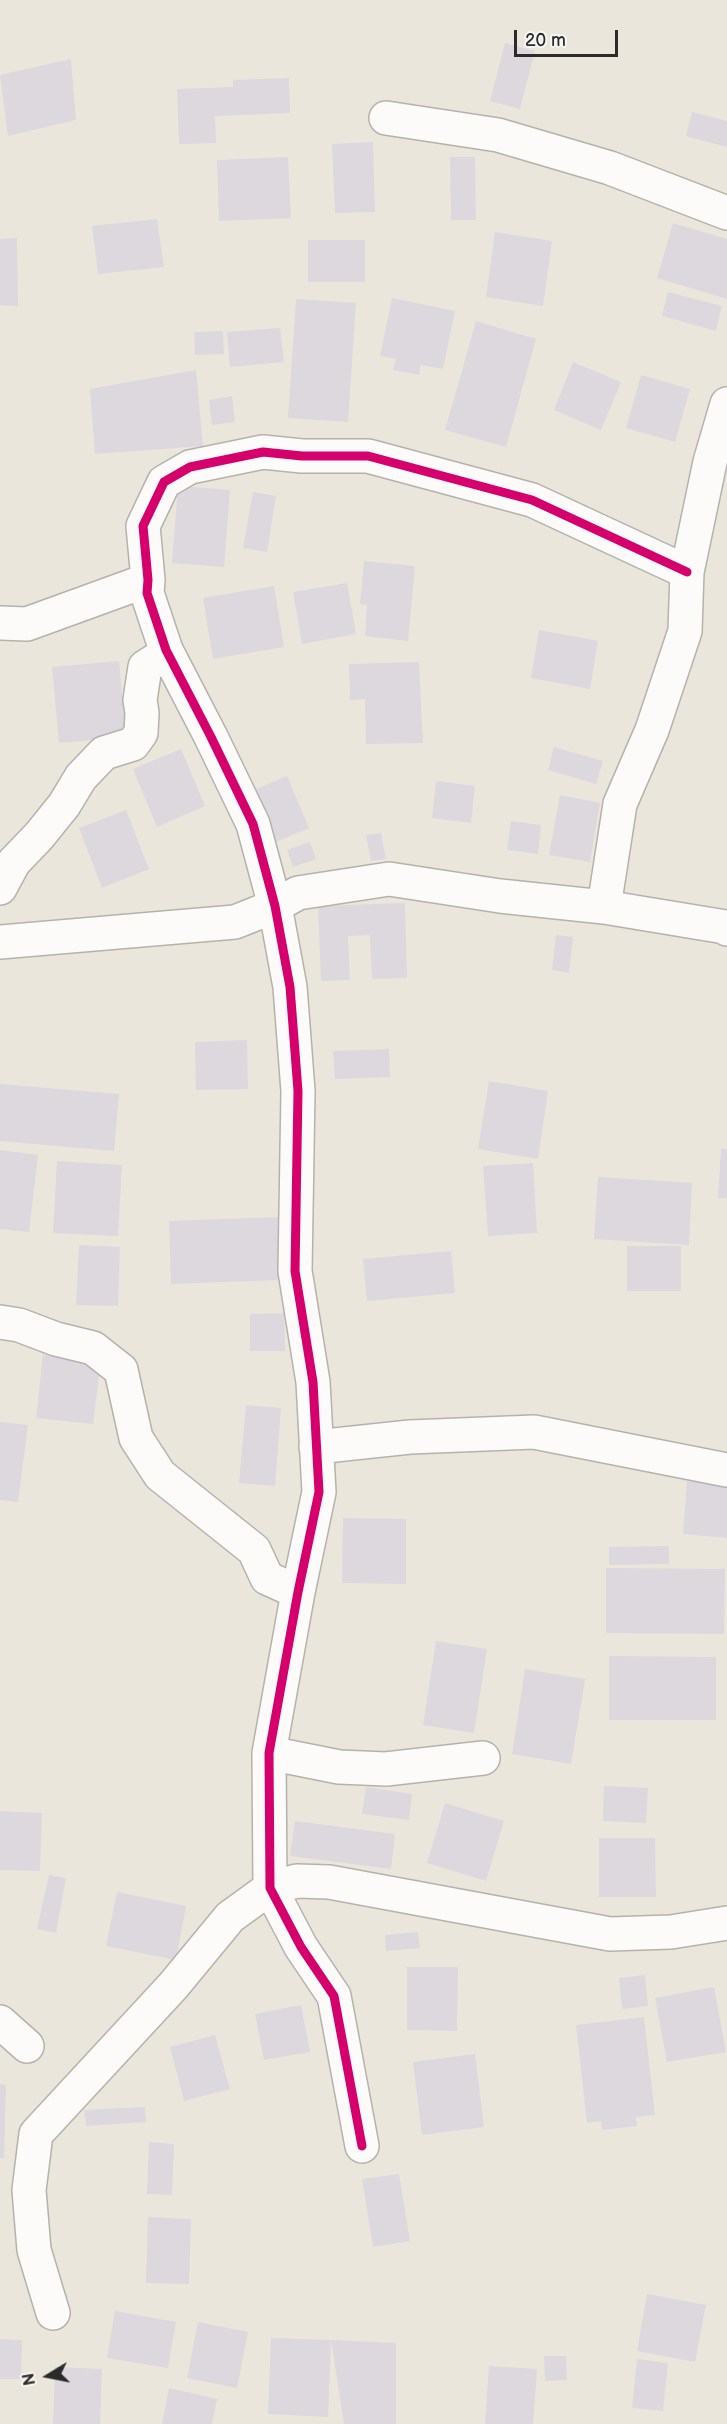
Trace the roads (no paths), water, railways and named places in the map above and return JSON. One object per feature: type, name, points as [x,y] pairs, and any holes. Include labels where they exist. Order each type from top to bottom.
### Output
[{"type":"street","points":[[386,118],[498,135],[610,168],[727,213]]},
{"type":"street","points":[[604,907],[620,804],[652,730],[685,631],[687,572],[710,462],[727,405]]},
{"type":"street","points":[[362,2146],[334,1996],[301,1947],[270,1888],[269,1754],[298,1592],[319,1492],[313,1382],[296,1271],[297,1080],[290,987],[275,906],[253,824],[167,653],[147,593],[143,526],[164,482],[190,467],[264,452],[302,456],[368,456],[532,500],[687,572]]},
{"type":"street","points":[[0,623],[27,624],[148,580]]},
{"type":"street","points":[[0,888],[14,862],[64,805],[81,777],[104,753],[133,744],[141,733],[140,700],[145,667],[167,653]]},
{"type":"street","points":[[0,942],[235,922],[275,906],[298,893],[389,879],[500,896],[604,907],[726,928]]},
{"type":"street","points":[[0,1322],[19,1325],[56,1339],[93,1348],[121,1370],[136,1438],[160,1475],[254,1550],[267,1578],[298,1592]]},
{"type":"street","points":[[316,1447],[410,1437],[534,1432],[727,1470]]},
{"type":"street","points":[[269,1754],[339,1767],[386,1769],[483,1758]]},
{"type":"street","points":[[53,2313],[34,2250],[29,2190],[36,2134],[173,1986],[230,1917],[270,1888],[297,1881],[329,1882],[610,1934],[671,1932],[725,1920]]},
{"type":"street","points":[[0,2022],[27,2046]]}]
